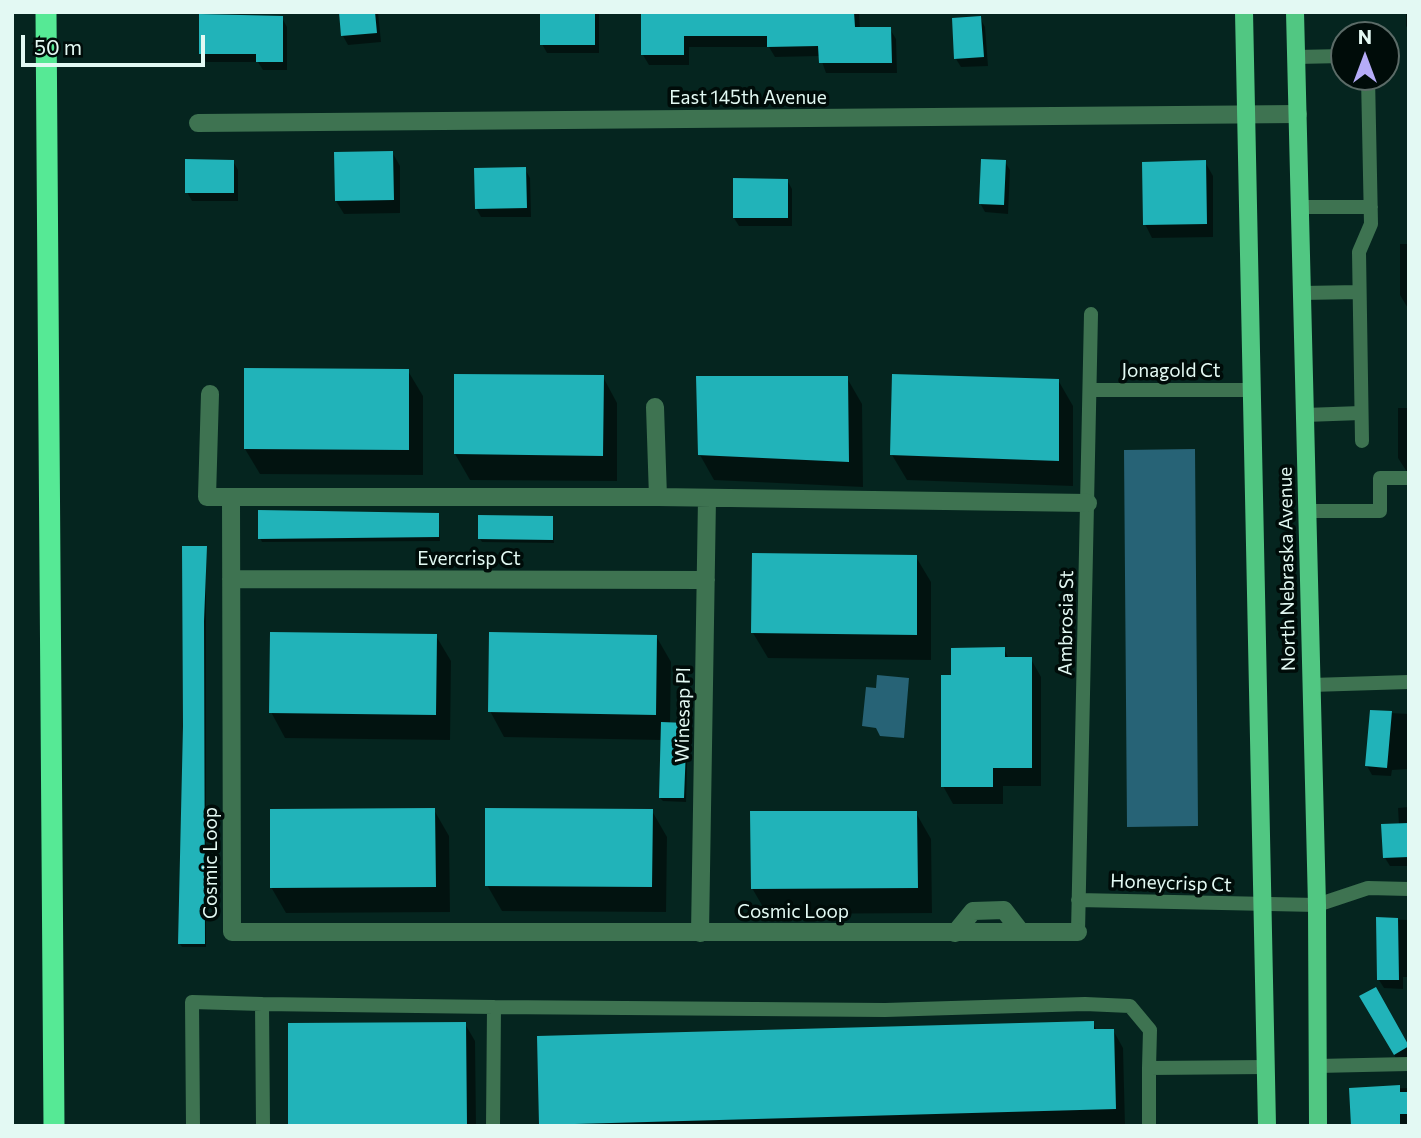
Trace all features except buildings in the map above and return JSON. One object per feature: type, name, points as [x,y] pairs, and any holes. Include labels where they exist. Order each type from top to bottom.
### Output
[{"type":"highway","points":[[46,12],[54,1126]]},
{"type":"main road","name":"North Nebraska Avenue","points":[[1244,12],[1267,1126]]},
{"type":"main road","name":"North Nebraska Avenue","points":[[1295,12],[1317,905],[1318,1126]]},
{"type":"street","name":"East 145th Avenue","points":[[198,123],[1298,114]]},
{"type":"street","points":[[210,394],[207,497],[658,497],[1088,503]]},
{"type":"street","points":[[655,407],[658,497]]},
{"type":"street","name":"Cosmic Loop","points":[[232,497],[232,932],[955,933],[973,911],[1004,909],[1021,932],[1078,932]]},
{"type":"street","name":"Winesap Pl","points":[[700,933],[708,498]]},
{"type":"street","name":"Evercrisp Ct","points":[[232,579],[706,580]]},
{"type":"lane","points":[[1296,57],[1330,56]]},
{"type":"lane","points":[[1362,440],[1359,253],[1371,224],[1368,91]]},
{"type":"lane","points":[[1300,208],[1371,207]]},
{"type":"lane","points":[[1302,293],[1359,292]]},
{"type":"lane","name":"Ambrosia St","points":[[1078,932],[1091,314]]},
{"type":"lane","name":"Jonagold Ct","points":[[1090,390],[1253,390]]},
{"type":"lane","points":[[1305,415],[1361,413]]},
{"type":"lane","points":[[1307,511],[1380,511],[1380,478],[1409,478]]},
{"type":"lane","points":[[1311,685],[1409,682]]},
{"type":"lane","name":"Honeycrisp Ct","points":[[1078,900],[1317,905],[1368,888],[1409,889]]},
{"type":"lane","points":[[193,1126],[192,1002],[886,1010],[1085,1004],[1130,1006],[1150,1030],[1149,1126]]},
{"type":"lane","points":[[262,1004],[263,1126]]},
{"type":"lane","points":[[493,1126],[494,1007]]},
{"type":"lane","points":[[1317,1066],[1409,1064]]},
{"type":"lane","points":[[1149,1068],[1266,1067]]},
{"type":"water","points":[[1195,449],[1198,826],[1127,827],[1124,450]]},
{"type":"water","points":[[877,675],[909,678],[904,738],[880,736],[876,728],[862,726],[866,687],[876,688]]}]
